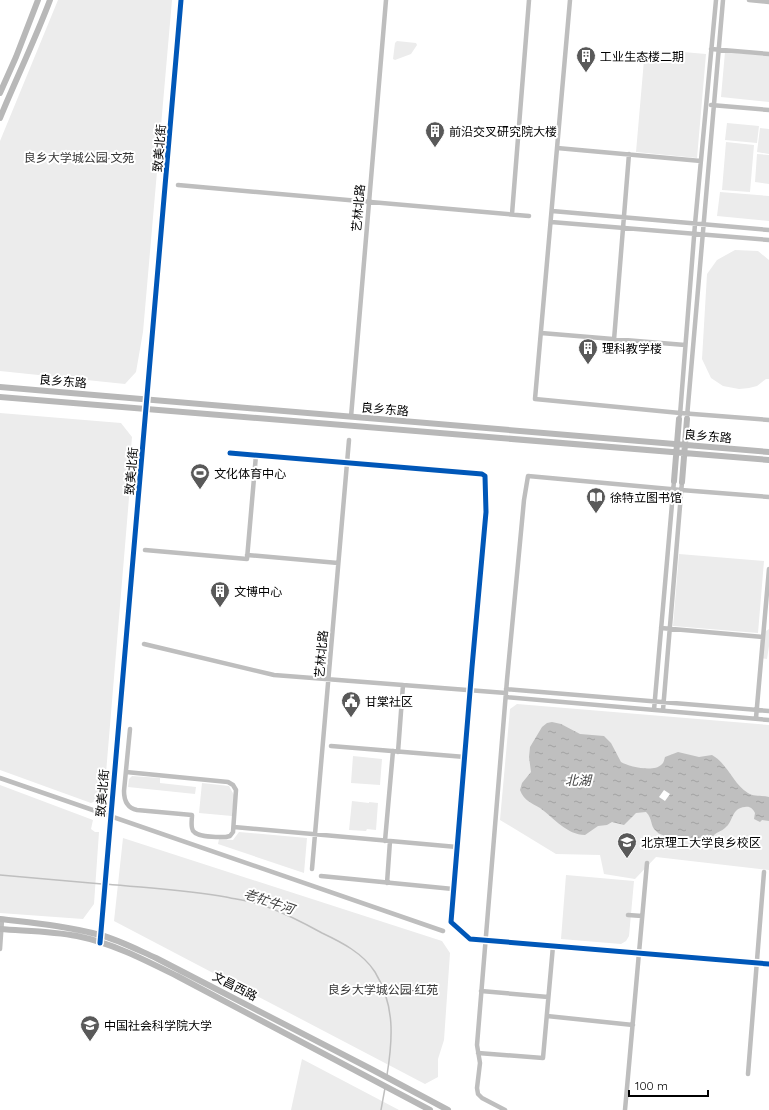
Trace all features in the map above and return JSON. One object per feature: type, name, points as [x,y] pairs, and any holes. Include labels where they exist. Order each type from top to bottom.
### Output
[{"type":"main road","points":[[0,93],[38,0]]},
{"type":"main road","points":[[0,118],[50,0]]},
{"type":"main road","name":"致美北街","points":[[100,943],[181,0]]},
{"type":"main road","name":"良乡东路","points":[[0,387],[769,452]]},
{"type":"main road","name":"良乡东路","points":[[0,397],[769,460]]},
{"type":"main road","points":[[674,481],[679,416]]},
{"type":"main road","points":[[682,482],[687,416]]},
{"type":"main road","points":[[510,431],[510,438]]},
{"type":"main road","name":"文昌西路","points":[[1,919],[58,926],[101,935],[156,958],[448,1110]]},
{"type":"main road","name":"文昌西路","points":[[1,929],[77,936],[134,955],[430,1110]]},
{"type":"street","name":"艺林北路","points":[[351,417],[386,0]]},
{"type":"street","points":[[512,214],[529,0]]},
{"type":"street","points":[[570,0],[535,399],[679,416],[769,420]]},
{"type":"street","points":[[679,416],[716,0]]},
{"type":"street","points":[[687,416],[723,0]]},
{"type":"street","points":[[749,0],[769,2]]},
{"type":"street","points":[[711,49],[769,54]]},
{"type":"street","points":[[706,104],[769,110]]},
{"type":"street","points":[[557,148],[701,160]]},
{"type":"street","points":[[614,340],[629,154]]},
{"type":"street","points":[[178,185],[529,216]]},
{"type":"street","points":[[552,211],[769,230]]},
{"type":"street","points":[[551,222],[769,240]]},
{"type":"street","points":[[541,334],[685,345]]},
{"type":"street","name":"艺林北路","points":[[312,869],[349,440]]},
{"type":"street","points":[[230,453],[482,474],[485,476],[486,512],[451,922],[470,939],[769,964]]},
{"type":"street","points":[[144,550],[247,559],[256,455]]},
{"type":"street","points":[[506,1110],[482,1098],[478,1094],[477,1088],[480,1063],[477,1045],[506,693],[524,500],[528,476],[673,490],[769,497]]},
{"type":"street","points":[[654,710],[674,481]]},
{"type":"street","points":[[663,710],[682,482]]},
{"type":"street","points":[[247,555],[338,563]]},
{"type":"street","points":[[756,718],[769,569]]},
{"type":"street","points":[[661,628],[763,637]]},
{"type":"street","points":[[144,644],[274,675],[506,693],[655,701],[769,711]]},
{"type":"street","points":[[387,882],[388,841],[403,685]]},
{"type":"street","points":[[506,693],[654,710],[769,720]]},
{"type":"street","points":[[126,772],[228,782],[233,785],[236,790],[234,827],[230,836],[197,835],[191,828],[192,815],[132,809],[124,801],[124,791],[130,729]]},
{"type":"street","points":[[332,746],[465,757]]},
{"type":"street","points":[[0,778],[443,931]]},
{"type":"street","points":[[234,827],[457,847]]},
{"type":"street","points":[[625,1110],[647,863]]},
{"type":"street","points":[[748,1074],[764,872]]},
{"type":"street","points":[[321,876],[453,889]]},
{"type":"street","points":[[628,915],[642,916]]},
{"type":"street","points":[[0,949],[1,919]]},
{"type":"street","points":[[478,1053],[543,1058],[553,946]]},
{"type":"street","points":[[481,991],[548,997]]},
{"type":"street","points":[[546,1016],[633,1025]]},
{"type":"green space","name":"良乡大学城公园·文苑","points":[[58,0],[172,0],[143,332],[136,372],[125,384],[0,371],[0,141]]},
{"type":"green space","points":[[397,41],[416,43],[417,45],[411,54],[395,60],[393,59],[395,43]]},
{"type":"green space","points":[[683,52],[706,54],[697,158],[636,152],[644,60],[682,64]]},
{"type":"green space","points":[[725,52],[769,56],[769,102],[721,97]]},
{"type":"green space","points":[[727,123],[759,126],[757,143],[725,140]]},
{"type":"green space","points":[[760,128],[769,129],[769,154],[757,152]]},
{"type":"green space","points":[[726,142],[754,145],[750,192],[722,190]]},
{"type":"green space","points":[[757,154],[769,155],[769,184],[755,182]]},
{"type":"green space","points":[[720,192],[769,196],[769,221],[717,216]]},
{"type":"green space","points":[[735,250],[758,251],[769,260],[769,379],[766,379],[757,386],[739,389],[723,386],[711,378],[702,359],[707,274],[717,260]]},
{"type":"green space","points":[[0,413],[121,423],[132,437],[130,461],[131,474],[104,797],[91,803],[0,770]]},
{"type":"green space","points":[[679,554],[764,561],[758,633],[673,626]]},
{"type":"green space","points":[[769,629],[767,659],[761,658],[763,633]]},
{"type":"green space","points":[[517,704],[769,725],[769,870],[656,857],[635,879],[604,874],[600,855],[556,854],[500,820],[510,709]]},
{"type":"green space","points":[[353,756],[382,759],[380,785],[351,783]]},
{"type":"green space","points":[[132,776],[160,778],[160,783],[196,787],[195,794],[128,787],[129,779]]},
{"type":"green space","points":[[202,783],[229,786],[234,795],[232,816],[199,813]]},
{"type":"green space","points":[[0,785],[93,820],[91,829],[95,832],[99,832],[94,904],[83,919],[0,913]]},
{"type":"green space","points":[[352,801],[378,803],[376,830],[349,830]]},
{"type":"green space","points":[[239,832],[307,838],[304,873],[218,844],[219,839],[233,840]]},
{"type":"green space","name":"良乡大学城公园·红苑","points":[[123,838],[442,941],[450,953],[444,1040],[438,1059],[438,1077],[425,1084],[114,921]]},
{"type":"green space","points":[[566,875],[634,881],[629,936],[626,941],[621,944],[561,939]]},
{"type":"green space","points":[[302,1059],[399,1110],[291,1110]]},
{"type":"water","name":"北湖","points":[[552,722],[561,724],[580,734],[604,736],[611,743],[621,762],[635,767],[658,767],[663,763],[665,757],[678,752],[699,757],[712,755],[722,763],[738,785],[748,793],[769,797],[769,821],[762,820],[760,822],[754,819],[755,813],[751,808],[740,808],[735,812],[728,825],[714,835],[704,846],[694,844],[680,837],[661,835],[654,829],[650,817],[646,812],[636,813],[624,825],[612,822],[607,825],[598,826],[585,835],[572,832],[528,801],[520,790],[522,783],[531,772],[529,757],[530,747],[542,727],[547,723]]},
{"type":"pier","points":[[664,790],[670,794],[665,801],[659,797]]},
{"type":"waterway","name":"老牤牛河","points":[[0,875],[102,884]]},
{"type":"waterway","name":"老牤牛河","points":[[106,884],[166,889],[226,897],[255,903],[294,918],[337,940],[351,949],[370,965],[382,984],[386,997],[391,1022],[387,1075]]},
{"type":"waterway","name":"老牤牛河","points":[[381,1110],[385,1088]]},
{"type":"cycle path","points":[[100,943],[181,0]]},
{"type":"cycle path","points":[[230,453],[482,474],[485,476],[486,512],[451,922],[470,939],[769,964]]},
{"type":"place","name":"工业生态楼二期","points":[[586,73]]},
{"type":"place","name":"前沿交叉研究院大楼","points":[[435,148]]},
{"type":"place","name":"理科教学楼","points":[[588,365]]},
{"type":"place","name":"文化体育中心","points":[[200,490]]},
{"type":"place","name":"徐特立图书馆","points":[[596,514]]},
{"type":"place","name":"文博中心","points":[[220,608]]},
{"type":"place","name":"甘棠社区","points":[[351,718]]},
{"type":"place","name":"北京理工大学良乡校区","points":[[627,859]]},
{"type":"place","name":"中国社会科学院大学","points":[[90,1042]]}]
